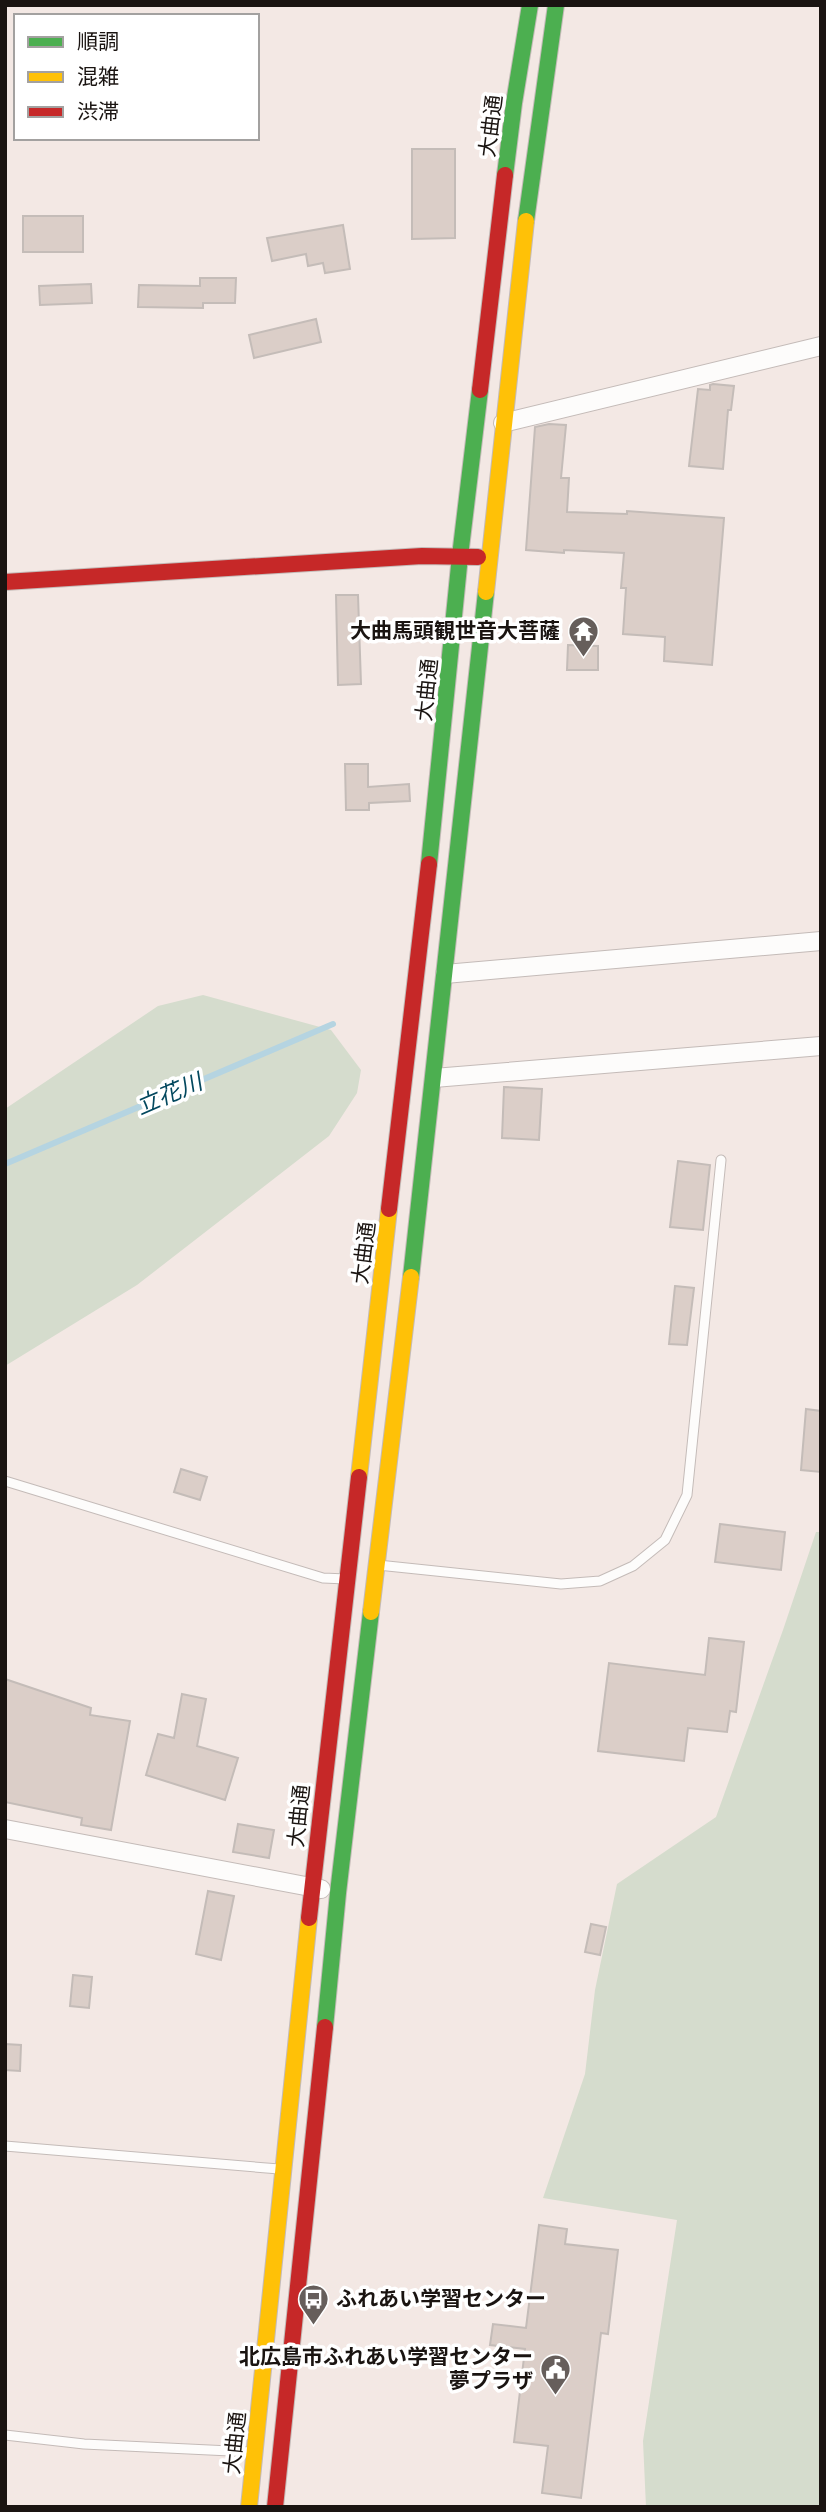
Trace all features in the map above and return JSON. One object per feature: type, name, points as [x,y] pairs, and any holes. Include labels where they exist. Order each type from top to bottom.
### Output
[{"type":"main road","name":"大曲通","points":[[248,2507],[312,1887],[352,1577],[460,556],[514,103],[530,5]]},
{"type":"main road","points":[[275,2507],[372,1567],[434,1078],[503,423],[526,224],[556,5]]},
{"type":"main road","points":[[5,582],[422,556],[490,558]]},
{"type":"street","points":[[503,423],[821,346]]},
{"type":"street","points":[[445,974],[821,942]]},
{"type":"street","points":[[434,1078],[821,1046]]},
{"type":"street","points":[[5,1829],[338,1893]]},
{"type":"lane","points":[[372,1567],[561,1584],[600,1581],[634,1566],[665,1540],[687,1495],[721,1160]]},
{"type":"lane","points":[[5,1481],[323,1578],[352,1577]]},
{"type":"lane","points":[[5,2146],[283,2170]]},
{"type":"lane","points":[[5,2435],[84,2444],[255,2452],[280,2456]]},
{"type":"green space","points":[[203,995],[331,1030],[361,1070],[357,1093],[329,1136],[137,1285],[5,1366],[5,1109],[158,1006]]},
{"type":"green space","points":[[816,1532],[821,1532],[821,2507],[646,2507],[643,2441],[677,2220],[543,2198],[585,2074],[595,1990],[617,1884],[716,1817]]},
{"type":"building","points":[[412,149],[455,149],[455,238],[412,239]]},
{"type":"building","points":[[23,216],[83,216],[83,252],[23,252]]},
{"type":"building","points":[[343,225],[350,269],[325,273],[323,263],[308,266],[306,254],[272,261],[267,238]]},
{"type":"building","points":[[200,278],[236,278],[235,303],[203,303],[203,308],[138,307],[139,285],[200,286]]},
{"type":"building","points":[[91,284],[92,303],[40,305],[39,286]]},
{"type":"building","points":[[316,319],[321,342],[254,358],[249,335]]},
{"type":"building","points":[[710,385],[734,386],[731,410],[728,410],[723,469],[689,466],[698,389],[710,390]]},
{"type":"building","points":[[566,425],[561,478],[569,478],[567,512],[627,514],[627,511],[724,518],[712,665],[664,661],[665,637],[623,634],[626,588],[621,588],[624,553],[526,550],[535,427]]},
{"type":"building","points":[[336,595],[358,595],[361,684],[338,685]]},
{"type":"building","name":"大曲馬頭観世音大菩薩","points":[[568,645],[598,646],[598,670],[567,670]]},
{"type":"building","points":[[345,764],[368,764],[368,787],[409,784],[410,801],[369,803],[369,810],[346,810]]},
{"type":"building","points":[[504,1087],[542,1089],[539,1140],[502,1138]]},
{"type":"building","points":[[678,1161],[710,1165],[703,1230],[670,1227]]},
{"type":"building","points":[[675,1286],[694,1288],[687,1345],[669,1344]]},
{"type":"building","points":[[806,1409],[821,1411],[821,1472],[801,1470]]},
{"type":"building","points":[[181,1469],[207,1477],[200,1500],[174,1492]]},
{"type":"building","points":[[720,1524],[785,1532],[781,1570],[715,1562]]},
{"type":"building","points":[[709,1638],[744,1642],[736,1712],[730,1711],[727,1732],[688,1728],[684,1761],[598,1751],[609,1663],[705,1675]]},
{"type":"building","points":[[5,1679],[91,1708],[90,1715],[130,1721],[111,1830],[81,1825],[82,1818],[5,1802]]},
{"type":"building","points":[[182,1694],[206,1699],[197,1746],[238,1758],[225,1800],[146,1775],[158,1734],[174,1738]]},
{"type":"building","points":[[238,1824],[274,1830],[269,1858],[233,1852]]},
{"type":"building","points":[[208,1891],[234,1896],[221,1960],[196,1954]]},
{"type":"building","points":[[591,1924],[606,1927],[600,1955],[585,1952]]},
{"type":"building","points":[[73,1975],[92,1977],[89,2008],[70,2006]]},
{"type":"building","points":[[5,2044],[21,2045],[20,2071],[5,2070]]},
{"type":"building","name":"北広島市ふれあい学習センター 夢プラザ","points":[[539,2225],[567,2229],[565,2244],[618,2250],[608,2334],[601,2333],[581,2498],[542,2493],[548,2446],[514,2442],[525,2349],[490,2345],[493,2324],[526,2328]]},
{"type":"waterway","name":"立花川","points":[[5,1164],[333,1024]]},
{"type":"traffic: fast","points":[[505,175],[530,5]]},
{"type":"traffic: fast","points":[[526,221],[556,5]]},
{"type":"traffic: fast","points":[[429,864],[460,556],[480,390]]},
{"type":"traffic: fast","points":[[411,1277],[486,592]]},
{"type":"traffic: fast","points":[[325,2027],[371,1612]]},
{"type":"traffic: slow","points":[[486,592],[526,221]]},
{"type":"traffic: slow","points":[[359,1477],[389,1209]]},
{"type":"traffic: slow","points":[[371,1612],[411,1277]]},
{"type":"traffic: slow","points":[[249,2507],[309,1918]]},
{"type":"traffic: jam","points":[[480,390],[505,175]]},
{"type":"traffic: jam","points":[[5,582],[422,556],[478,557]]},
{"type":"traffic: jam","points":[[389,1209],[429,864]]},
{"type":"traffic: jam","points":[[309,1918],[359,1477]]},
{"type":"traffic: jam","points":[[275,2507],[325,2027]]},
{"type":"place","name":"大曲馬頭観世音大菩薩","points":[[583,658]]},
{"type":"place","name":"ふれあい学習センター","points":[[313,2326]]},
{"type":"place","name":"北広島市ふれあい学習センター 夢プラザ","points":[[556,2396]]}]
